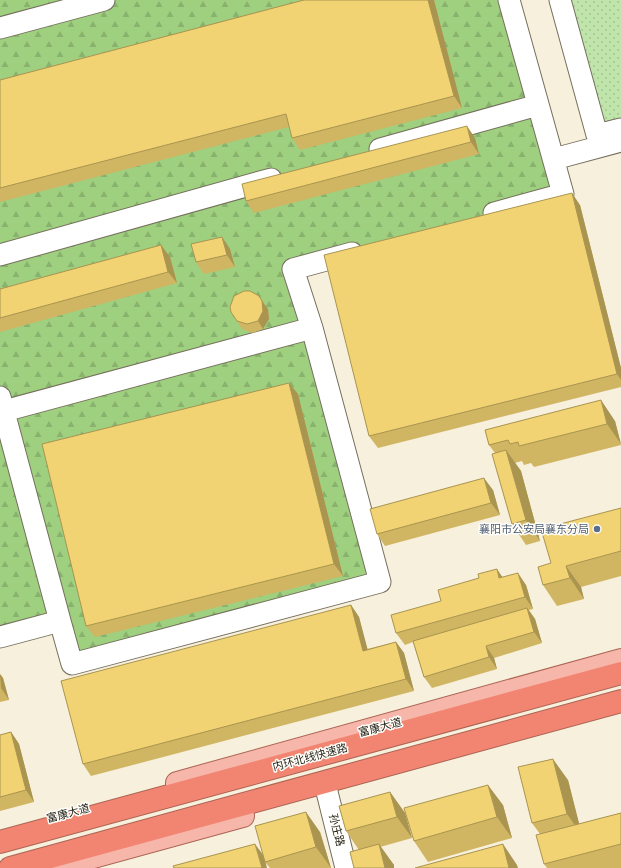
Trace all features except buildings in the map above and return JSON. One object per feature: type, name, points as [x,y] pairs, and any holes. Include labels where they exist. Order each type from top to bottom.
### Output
[{"type":"highway","name":"内环北线快速路","points":[[0,842],[621,673]]},
{"type":"highway","points":[[10,868],[621,701]]},
{"type":"main road","name":"富康大道","points":[[0,831],[621,660]]},
{"type":"main road","points":[[53,868],[621,712]]},
{"type":"street","points":[[0,28],[104,0]]},
{"type":"street","points":[[473,219],[563,194],[509,0]]},
{"type":"street","points":[[560,0],[597,135],[621,128]]},
{"type":"street","points":[[361,154],[538,105]]},
{"type":"street","points":[[554,160],[621,141]]},
{"type":"street","points":[[0,255],[292,173]]},
{"type":"street","points":[[312,328],[1,407],[72,664],[380,582],[312,328],[294,269],[368,248]]},
{"type":"street","points":[[0,637],[60,621]]},
{"type":"street","name":"孙庄路","points":[[327,792],[346,868]]},
{"type":"green space","points":[[0,0],[509,0],[563,194],[294,269],[380,582],[72,664],[60,621],[0,637]]},
{"type":"green space","points":[[560,0],[621,0],[621,129],[597,135]]},
{"type":"place","name":"襄阳市公安局襄东分局","points":[[597,529]]}]
